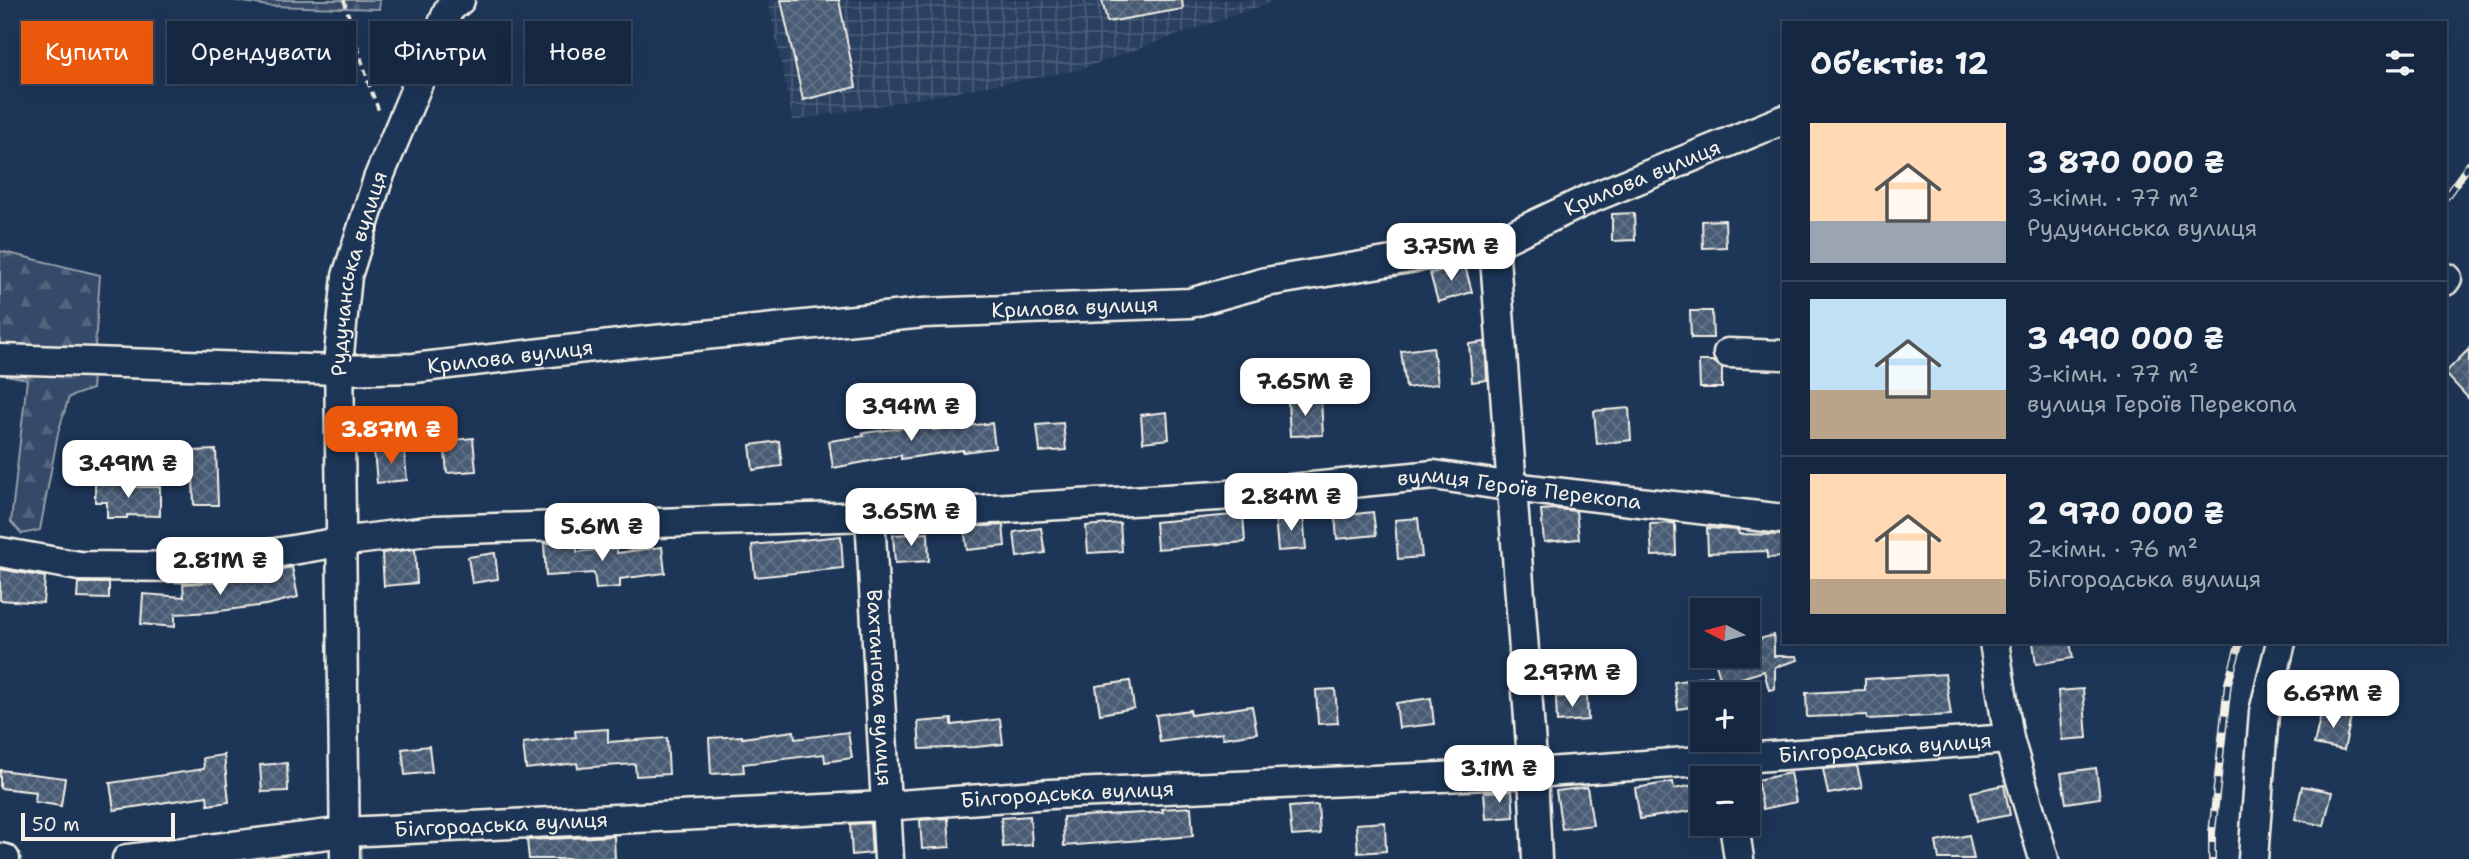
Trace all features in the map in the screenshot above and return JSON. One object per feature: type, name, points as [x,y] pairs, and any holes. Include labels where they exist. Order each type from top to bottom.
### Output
[{"type":"street","name":"Рудучанська вулиця","points":[[345,846],[339,370],[347,276],[378,179],[449,9],[460,0]]},
{"type":"street","name":"Крилова вулиця","points":[[0,359],[339,370],[414,368],[924,313],[1190,303],[1266,282],[1494,244],[1587,200],[1782,120]]},
{"type":"street","points":[[1494,244],[1537,859]]},
{"type":"street","points":[[1728,353],[1782,355]]},
{"type":"street","name":"вулиця Героїв Перекопа","points":[[0,552],[79,566],[192,567],[340,542],[435,530],[870,516],[1218,496],[1434,475],[1782,519]]},
{"type":"street","name":"Вахтангова вулиця","points":[[870,516],[888,859]]},
{"type":"street","points":[[1994,644],[2009,739],[2044,859]]},
{"type":"street","points":[[2253,859],[2264,712],[2281,644]]},
{"type":"street","name":"Білгородська вулиця","points":[[1754,766],[2009,739]]},
{"type":"street","name":"Білгородська вулиця","points":[[127,859],[345,846],[1050,794],[1533,773],[1690,770]]},
{"type":"street","points":[[1736,836],[1739,859]]},
{"type":"path","points":[[344,0],[369,85],[393,144]]},
{"type":"shaded area","points":[[768,0],[1277,0],[1078,70],[793,121]]},
{"type":"green space","points":[[231,0],[380,0],[379,9],[268,6]]},
{"type":"green space","points":[[0,251],[100,275],[92,389],[69,397],[58,433],[40,530],[22,534],[11,522],[27,379],[0,374]]},
{"type":"building","points":[[781,0],[839,0],[856,87],[803,100]]},
{"type":"building","points":[[1102,0],[1182,0],[1183,9],[1107,22]]},
{"type":"building","points":[[1634,213],[1635,240],[1612,241],[1612,214]]},
{"type":"building","points":[[1725,220],[1726,247],[1703,248],[1702,221]]},
{"type":"building","points":[[1465,266],[1472,292],[1438,302],[1430,273]]},
{"type":"building","points":[[1690,311],[1712,311],[1713,338],[1691,338]]},
{"type":"building","points":[[1485,342],[1487,380],[1472,382],[1469,344]]},
{"type":"building","points":[[1433,347],[1438,384],[1406,388],[1401,351]]},
{"type":"building","points":[[2469,349],[2469,399],[2447,375],[2447,371]]},
{"type":"building","points":[[1699,361],[1713,361],[1722,368],[1722,388],[1700,388]]},
{"type":"building","points":[[1321,400],[1323,435],[1290,436],[1288,401]]},
{"type":"building","points":[[1629,408],[1631,440],[1597,444],[1594,411]]},
{"type":"building","points":[[1167,412],[1169,439],[1143,442],[1141,415]]},
{"type":"building","points":[[992,423],[995,448],[901,459],[901,455],[833,468],[829,441],[864,436],[863,433],[932,424],[933,430]]},
{"type":"building","points":[[1063,423],[1066,450],[1040,452],[1037,425]]},
{"type":"building","points":[[473,438],[476,471],[447,473],[444,441]]},
{"type":"building","points":[[779,441],[782,466],[753,470],[750,445]]},
{"type":"building","points":[[404,448],[407,480],[377,483],[374,451]]},
{"type":"building","points":[[216,450],[218,505],[194,505],[192,451]]},
{"type":"building","points":[[95,482],[127,482],[127,487],[160,487],[160,516],[127,515],[127,518],[107,518],[107,502],[95,502]]},
{"type":"building","points":[[1541,510],[1576,511],[1579,539],[1544,542]]},
{"type":"building","points":[[1373,512],[1376,535],[1337,539],[1335,516]]},
{"type":"building","points":[[1243,514],[1245,542],[1157,549],[1155,522]]},
{"type":"building","points":[[1303,515],[1306,549],[1278,551],[1275,517]]},
{"type":"building","points":[[1418,518],[1422,557],[1398,559],[1395,520]]},
{"type":"building","points":[[1120,523],[1122,551],[1088,553],[1086,526]]},
{"type":"building","points":[[1675,523],[1676,555],[1652,556],[1650,524]]},
{"type":"building","points":[[1003,525],[1005,546],[967,550],[964,527]]},
{"type":"building","points":[[1041,528],[1045,553],[1017,557],[1014,532]]},
{"type":"building","points":[[1707,528],[1738,530],[1739,534],[1782,535],[1782,557],[1767,558],[1767,551],[1708,553]]},
{"type":"building","points":[[928,533],[929,561],[895,563],[893,535]]},
{"type":"building","points":[[841,536],[843,568],[755,577],[752,545]]},
{"type":"building","points":[[577,542],[577,552],[617,548],[617,553],[662,547],[665,573],[620,579],[620,587],[596,589],[594,573],[546,576],[544,543]]},
{"type":"building","points":[[415,549],[417,583],[384,586],[382,553]]},
{"type":"building","points":[[495,553],[498,579],[472,583],[468,557]]},
{"type":"building","points":[[292,567],[298,597],[266,605],[175,614],[175,627],[141,624],[143,594],[184,597],[183,584],[228,581],[271,574],[271,571]]},
{"type":"building","points":[[0,569],[45,577],[43,603],[0,600]]},
{"type":"building","points":[[78,583],[109,583],[109,599],[77,598]]},
{"type":"building","points":[[1774,635],[1774,656],[1797,656],[1798,660],[1775,667],[1775,689],[1769,690],[1764,671],[1721,682],[1717,668],[1760,668],[1760,639]]},
{"type":"building","points":[[2033,644],[2070,644],[2073,658],[2036,664]]},
{"type":"building","points":[[1945,674],[1951,715],[1867,719],[1867,715],[1807,717],[1806,693],[1865,690],[1865,679]]},
{"type":"building","points":[[1712,676],[1713,682],[1690,682],[1690,707],[1678,709],[1674,682]]},
{"type":"building","points":[[1130,681],[1134,708],[1100,714],[1096,686]]},
{"type":"building","points":[[1335,689],[1338,723],[1318,724],[1316,690]]},
{"type":"building","points":[[2083,689],[2087,738],[2062,740],[2058,691]]},
{"type":"building","points":[[1587,696],[1588,720],[1557,722],[1556,697]]},
{"type":"building","points":[[1431,698],[1434,724],[1399,728],[1396,703]]},
{"type":"building","points":[[1252,706],[1257,733],[1223,738],[1222,733],[1160,742],[1156,715],[1190,710],[1191,715]]},
{"type":"building","points":[[2322,710],[2351,717],[2344,750],[2314,744]]},
{"type":"building","points":[[952,719],[952,725],[1000,719],[1003,744],[920,749],[918,722]]},
{"type":"building","points":[[608,729],[608,742],[667,738],[669,774],[636,776],[635,764],[578,768],[577,763],[526,769],[523,743],[576,737],[575,731]]},
{"type":"building","points":[[794,731],[795,739],[848,732],[852,758],[825,762],[824,754],[743,764],[744,772],[711,774],[709,738],[742,738]]},
{"type":"building","points":[[429,746],[432,772],[405,775],[402,749]]},
{"type":"building","points":[[224,755],[229,802],[208,805],[207,796],[114,810],[110,783],[204,769],[203,758]]},
{"type":"building","points":[[287,763],[288,791],[262,792],[260,765]]},
{"type":"building","points":[[1857,766],[1862,788],[1828,794],[1823,769]]},
{"type":"building","points":[[2096,768],[2100,798],[2066,803],[2061,773]]},
{"type":"building","points":[[0,770],[65,778],[61,806],[35,802],[36,792],[0,788]]},
{"type":"building","points":[[1790,773],[1796,802],[1763,809],[1760,779]]},
{"type":"building","points":[[1673,782],[1674,789],[1690,786],[1690,811],[1640,819],[1635,788]]},
{"type":"building","points":[[2004,785],[2010,815],[1977,821],[1971,792]]},
{"type":"building","points":[[2302,786],[2332,792],[2324,826],[2295,819]]},
{"type":"building","points":[[1587,787],[1593,825],[1562,829],[1556,791]]},
{"type":"building","points":[[1512,791],[1514,817],[1486,819],[1484,792]]},
{"type":"building","points":[[1318,805],[1320,834],[1292,836],[1289,807]]},
{"type":"building","points":[[1191,807],[1193,836],[1064,846],[1063,817],[1163,812],[1162,809]]},
{"type":"building","points":[[1030,816],[1032,845],[1003,847],[1001,818]]},
{"type":"building","points":[[948,818],[950,847],[922,849],[920,820]]},
{"type":"building","points":[[1385,822],[1386,851],[1358,853],[1356,824]]},
{"type":"building","points":[[870,823],[872,853],[852,855],[850,824]]},
{"type":"building","points":[[1969,835],[1974,859],[1939,859],[1936,842]]},
{"type":"building","points":[[614,836],[615,859],[529,859],[527,840]]},
{"type":"railway","points":[[2447,195],[2469,165]]},
{"type":"railway","points":[[2212,859],[2212,833],[2228,683],[2239,644]]}]
